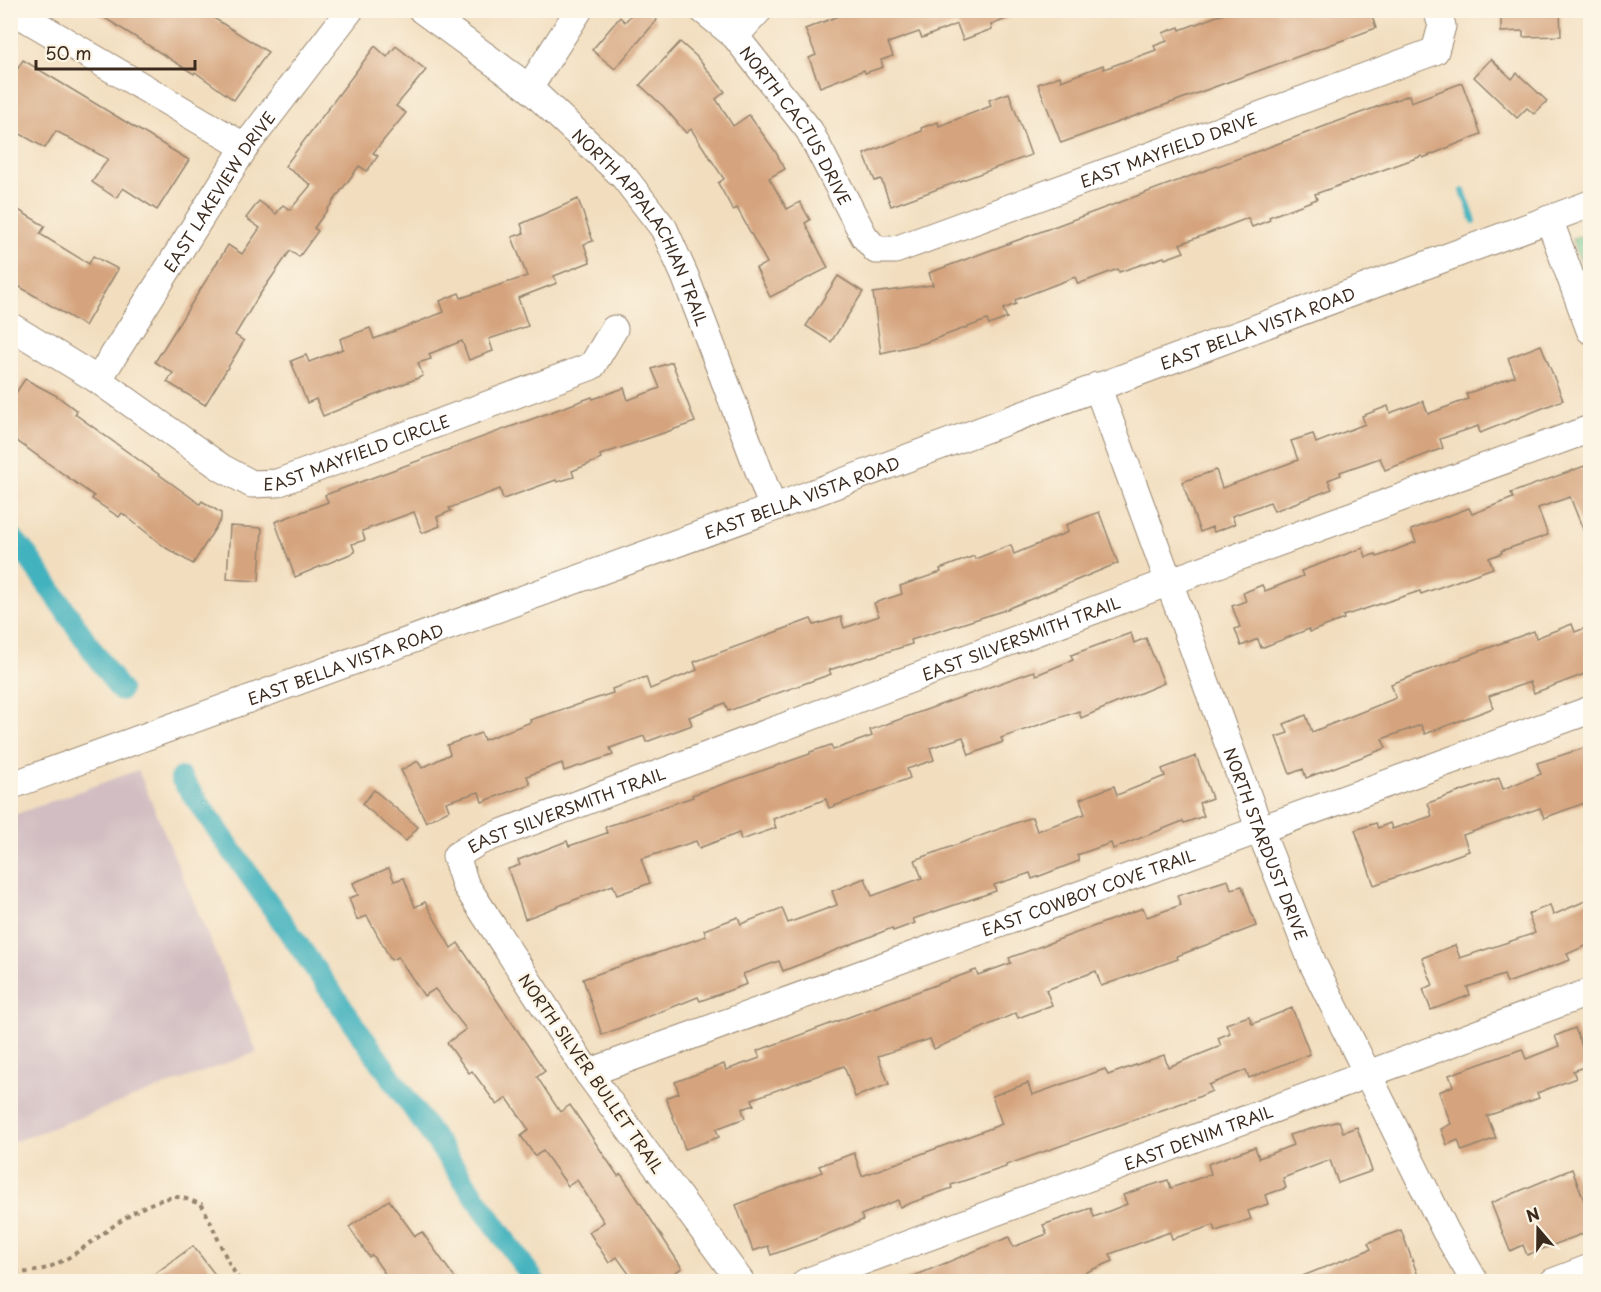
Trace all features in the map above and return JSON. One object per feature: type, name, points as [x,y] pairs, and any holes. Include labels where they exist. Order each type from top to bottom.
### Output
[{"type":"street","points":[[12,10],[245,147]]},
{"type":"street","name":"EAST LAKEVIEW DRIVE","points":[[98,380],[245,147],[350,10]]},
{"type":"street","name":"NORTH APPALACHIAN TRAIL","points":[[422,10],[529,88],[624,177],[664,229],[685,276],[773,508]]},
{"type":"street","points":[[529,88],[579,10]]},
{"type":"street","name":"NORTH CACTUS DRIVE","points":[[703,10],[735,36],[809,130],[864,236],[876,250]]},
{"type":"street","points":[[735,36],[759,10]]},
{"type":"street","name":"EAST MAYFIELD DRIVE","points":[[876,250],[895,250],[1435,51],[1440,18]]},
{"type":"street","name":"EAST BELLA VISTA ROAD","points":[[10,786],[773,508],[1590,204]]},
{"type":"street","points":[[1550,219],[1590,330]]},
{"type":"street","name":"EAST MAYFIELD CIRCLE","points":[[10,326],[98,380],[222,468],[252,484],[277,483],[592,366],[614,328]]},
{"type":"street","name":"NORTH STARDUST DRIVE","points":[[1097,386],[1260,830],[1313,964],[1446,1232],[1475,1281]]},
{"type":"street","name":"EAST SILVERSMITH TRAIL","points":[[456,856],[480,841],[1169,582],[1590,429]]},
{"type":"street","name":"EAST COWBOY COVE TRAIL","points":[[588,1073],[1590,710]]},
{"type":"street","name":"NORTH SILVER BULLET TRAIL","points":[[456,856],[465,884],[588,1073],[741,1281]]},
{"type":"street","name":"EAST DENIM TRAIL","points":[[806,1281],[1590,992]]},
{"type":"street","points":[[1553,1281],[1590,1268]]},
{"type":"path","points":[[10,1264],[16,1272],[33,1274],[52,1268],[133,1212],[175,1197],[201,1204],[213,1223],[230,1268],[241,1281]]},
{"type":"shaded area","points":[[138,770],[257,1052],[11,1143],[11,816]]},
{"type":"green space","points":[[1590,233],[1590,286],[1572,239]]},
{"type":"building","points":[[92,10],[201,10],[268,52],[234,100],[195,72],[194,74]]},
{"type":"building","points":[[635,10],[645,10],[657,20],[615,69],[592,50],[620,17],[625,22]]},
{"type":"building","points":[[854,10],[1024,10],[1024,12],[991,25],[992,29],[963,40],[957,24],[922,38],[919,32],[888,43],[893,56],[881,60],[883,67],[865,73],[864,70],[820,87],[809,58],[816,55],[805,29]]},
{"type":"building","points":[[1233,10],[1370,10],[1376,28],[1061,143],[1038,84],[1060,76],[1061,81],[1103,65],[1104,69],[1156,50],[1154,46],[1167,41],[1163,33],[1179,27],[1180,30]]},
{"type":"building","points":[[1501,10],[1560,10],[1561,36],[1523,37],[1523,31],[1501,32]]},
{"type":"building","points":[[680,42],[696,56],[725,92],[716,99],[733,126],[749,115],[775,151],[785,169],[769,178],[787,209],[800,202],[810,220],[805,223],[828,268],[770,297],[756,268],[767,263],[737,208],[733,210],[718,183],[724,179],[691,129],[686,133],[664,107],[640,85]]},
{"type":"building","points":[[375,46],[387,57],[396,46],[426,70],[396,106],[406,113],[373,153],[378,156],[367,171],[359,166],[314,228],[318,231],[299,257],[290,251],[258,297],[235,335],[244,341],[205,405],[167,382],[173,373],[155,362],[228,245],[242,254],[260,228],[246,218],[259,201],[276,214],[283,205],[290,210],[311,185],[285,166]]},
{"type":"building","points":[[1491,59],[1512,79],[1517,73],[1547,101],[1534,114],[1527,108],[1517,118],[1474,77]]},
{"type":"building","points":[[23,60],[189,160],[157,210],[123,188],[116,198],[92,182],[108,159],[56,131],[45,148],[10,128],[10,81]]},
{"type":"building","points":[[1462,83],[1481,134],[1423,158],[1422,156],[1315,194],[1317,199],[1269,217],[1270,220],[1252,227],[1248,218],[1180,244],[1184,252],[1165,259],[1164,257],[1119,272],[1118,269],[1078,284],[1075,277],[1015,300],[1016,304],[1003,309],[1007,318],[989,325],[987,320],[924,343],[881,353],[873,293],[933,285],[929,273],[1409,95],[1411,102]]},
{"type":"building","points":[[1009,93],[1031,155],[891,206],[881,179],[875,181],[864,154],[922,131],[921,128],[938,122],[939,126],[991,106],[989,100]]},
{"type":"building","points":[[578,199],[593,241],[584,244],[590,262],[554,276],[557,283],[518,298],[528,326],[489,339],[493,351],[469,360],[462,341],[429,354],[431,359],[418,363],[423,376],[323,416],[316,399],[307,403],[291,361],[306,355],[309,362],[343,349],[340,339],[370,328],[374,339],[444,312],[440,301],[459,293],[461,298],[527,276],[512,237],[524,233],[521,224]]},
{"type":"building","points":[[10,205],[45,226],[40,234],[89,264],[93,256],[118,269],[85,326],[10,281]]},
{"type":"building","points":[[838,276],[863,292],[831,342],[806,326]]},
{"type":"building","points":[[1541,345],[1563,400],[1480,433],[1478,426],[1440,439],[1443,448],[1385,470],[1380,458],[1340,472],[1341,475],[1328,480],[1332,489],[1274,511],[1270,502],[1232,516],[1235,524],[1214,532],[1212,527],[1200,532],[1182,482],[1216,470],[1222,488],[1298,460],[1291,441],[1313,434],[1316,443],[1365,424],[1362,416],[1388,406],[1390,413],[1423,401],[1428,414],[1468,399],[1466,394],[1515,376],[1508,358]]},
{"type":"building","points":[[672,362],[695,422],[600,455],[601,459],[572,471],[574,477],[557,482],[556,480],[503,499],[500,489],[449,508],[451,511],[437,517],[440,526],[422,533],[414,512],[362,531],[365,540],[352,544],[355,552],[295,577],[275,522],[328,502],[325,495],[592,397],[593,399],[624,388],[628,400],[660,388],[652,369]]},
{"type":"building","points":[[25,379],[57,396],[77,411],[75,414],[200,504],[202,501],[221,513],[221,519],[193,564],[166,548],[122,513],[119,517],[92,499],[94,496],[10,436],[10,402]]},
{"type":"building","points":[[1590,464],[1590,547],[1570,497],[1538,508],[1548,535],[1501,551],[1502,553],[1489,558],[1493,568],[1421,594],[1420,591],[1343,616],[1344,619],[1310,632],[1309,629],[1261,648],[1258,639],[1241,646],[1235,629],[1240,627],[1232,606],[1246,601],[1243,593],[1262,585],[1265,591],[1303,576],[1301,571],[1363,548],[1366,557],[1376,554],[1377,557],[1416,542],[1411,530],[1469,508],[1472,514],[1513,498],[1511,493]]},
{"type":"building","points":[[1099,512],[1118,563],[1002,611],[911,640],[912,644],[829,670],[831,674],[728,711],[725,703],[689,717],[692,725],[646,742],[644,736],[610,748],[613,755],[564,771],[562,763],[527,776],[530,784],[482,802],[479,792],[446,802],[449,810],[426,822],[401,770],[418,761],[422,768],[450,754],[447,745],[481,733],[484,740],[531,722],[530,720],[613,693],[612,689],[646,677],[650,689],[697,670],[694,662],[811,619],[814,625],[841,617],[844,628],[879,616],[874,603],[902,594],[900,586],[941,572],[940,569],[974,556],[975,559],[1011,545],[1014,554],[1068,532],[1066,525]]},
{"type":"building","points":[[230,526],[262,528],[259,581],[227,579]]},
{"type":"building","points":[[1572,624],[1575,632],[1590,626],[1590,672],[1534,693],[1530,682],[1489,696],[1493,708],[1425,734],[1421,725],[1382,739],[1386,748],[1306,778],[1303,769],[1290,774],[1276,737],[1288,733],[1284,724],[1306,715],[1312,732],[1396,698],[1391,684],[1534,631],[1536,638]]},
{"type":"building","points":[[1131,633],[1134,643],[1146,638],[1164,683],[1081,718],[1079,711],[1001,738],[1003,742],[969,755],[963,737],[930,748],[934,760],[907,769],[910,778],[829,808],[826,799],[773,819],[776,828],[741,840],[739,833],[699,848],[696,841],[641,859],[650,883],[617,895],[613,885],[525,919],[508,869],[520,865],[518,860],[567,841],[569,846],[607,833],[605,827],[693,797],[692,795],[810,754],[810,752],[831,745],[833,750],[872,736],[870,730],[1034,671],[1036,675],[1073,660],[1071,655]]},
{"type":"building","points":[[1590,746],[1590,801],[1544,818],[1540,808],[1463,835],[1469,851],[1374,885],[1355,830],[1376,823],[1378,828],[1390,823],[1392,829],[1432,816],[1428,803],[1499,778],[1503,789],[1541,774],[1537,763]]},
{"type":"building","points":[[1196,756],[1212,798],[1199,803],[1204,816],[1184,823],[1183,821],[1113,849],[1111,843],[1077,855],[1079,861],[1032,879],[1030,873],[994,885],[996,891],[913,919],[915,923],[893,931],[892,928],[783,971],[779,961],[743,974],[747,984],[700,1001],[698,997],[602,1035],[583,979],[706,936],[704,930],[738,917],[741,924],[782,908],[788,923],[837,905],[832,891],[865,878],[872,896],[922,878],[915,860],[1032,817],[1037,831],[1085,814],[1080,799],[1114,786],[1117,795],[1165,776],[1162,769]]},
{"type":"building","points":[[374,790],[418,827],[406,841],[362,804]]},
{"type":"building","points":[[389,868],[394,881],[404,878],[415,907],[425,902],[451,948],[458,943],[545,1071],[537,1077],[560,1112],[570,1105],[618,1176],[621,1174],[682,1268],[662,1281],[634,1281],[617,1257],[609,1263],[589,1232],[604,1222],[577,1180],[568,1186],[543,1151],[535,1156],[521,1136],[529,1130],[507,1098],[497,1105],[472,1071],[469,1073],[447,1043],[466,1029],[435,989],[424,996],[398,957],[391,960],[367,916],[357,920],[349,898],[358,895],[353,883]]},
{"type":"building","points":[[1228,880],[1231,889],[1242,886],[1256,926],[1177,956],[1178,959],[1101,986],[1096,971],[1046,990],[1052,1005],[1018,1018],[1016,1013],[934,1049],[930,1039],[878,1056],[889,1084],[855,1097],[844,1066],[752,1099],[754,1105],[742,1109],[745,1118],[716,1129],[719,1137],[685,1149],[666,1098],[679,1093],[675,1082],[724,1064],[726,1070],[760,1058],[757,1051],[976,970],[978,975],[1011,963],[1009,958],[1143,908],[1147,917],[1181,905],[1177,896]]},
{"type":"building","points":[[1590,899],[1590,944],[1567,954],[1570,960],[1507,983],[1504,975],[1467,987],[1470,995],[1431,1010],[1423,989],[1433,985],[1422,958],[1455,945],[1460,958],[1535,933],[1528,914],[1550,905],[1553,915]]},
{"type":"building","points":[[1292,1008],[1310,1054],[1249,1078],[1246,1070],[1209,1085],[1212,1091],[1196,1098],[951,1185],[952,1188],[900,1207],[898,1200],[861,1215],[863,1220],[771,1255],[768,1246],[753,1251],[736,1205],[822,1172],[819,1166],[854,1153],[862,1176],[1002,1124],[992,1096],[1028,1083],[1032,1095],[1105,1069],[1108,1075],[1164,1055],[1168,1067],[1221,1046],[1218,1038],[1230,1033],[1226,1024],[1249,1016],[1252,1024]]},
{"type":"building","points":[[1575,1028],[1589,1065],[1573,1071],[1576,1078],[1537,1093],[1539,1098],[1487,1116],[1496,1138],[1462,1151],[1458,1140],[1447,1145],[1441,1129],[1451,1124],[1439,1092],[1453,1086],[1449,1075],[1522,1049],[1526,1059],[1559,1046],[1555,1036]]},
{"type":"building","points":[[1339,1121],[1343,1132],[1357,1127],[1372,1171],[1338,1183],[1330,1160],[1283,1178],[1286,1188],[1265,1195],[1268,1204],[1248,1211],[1251,1219],[1216,1231],[1214,1225],[1172,1239],[1170,1232],[1110,1254],[1113,1261],[1065,1281],[1049,1281],[1047,1275],[1031,1281],[902,1281],[1009,1237],[1013,1247],[1047,1234],[1043,1225],[1091,1208],[1094,1217],[1127,1204],[1123,1195],[1146,1187],[1168,1180],[1171,1188],[1211,1174],[1208,1164],[1255,1147],[1259,1158],[1293,1145],[1289,1135]]},
{"type":"building","points":[[1572,1169],[1590,1216],[1590,1231],[1527,1255],[1523,1245],[1510,1251],[1491,1203]]},
{"type":"building","points":[[389,1200],[415,1236],[422,1232],[457,1281],[390,1281],[372,1255],[369,1257],[349,1227]]},
{"type":"building","points":[[1401,1230],[1420,1281],[1290,1281],[1371,1249],[1368,1243]]},
{"type":"building","points":[[193,1246],[220,1281],[145,1281]]},
{"type":"waterway","points":[[1463,191],[1474,221]]},
{"type":"waterway","points":[[10,535],[27,555],[120,690]]},
{"type":"waterway","points":[[181,778],[535,1282]]}]
